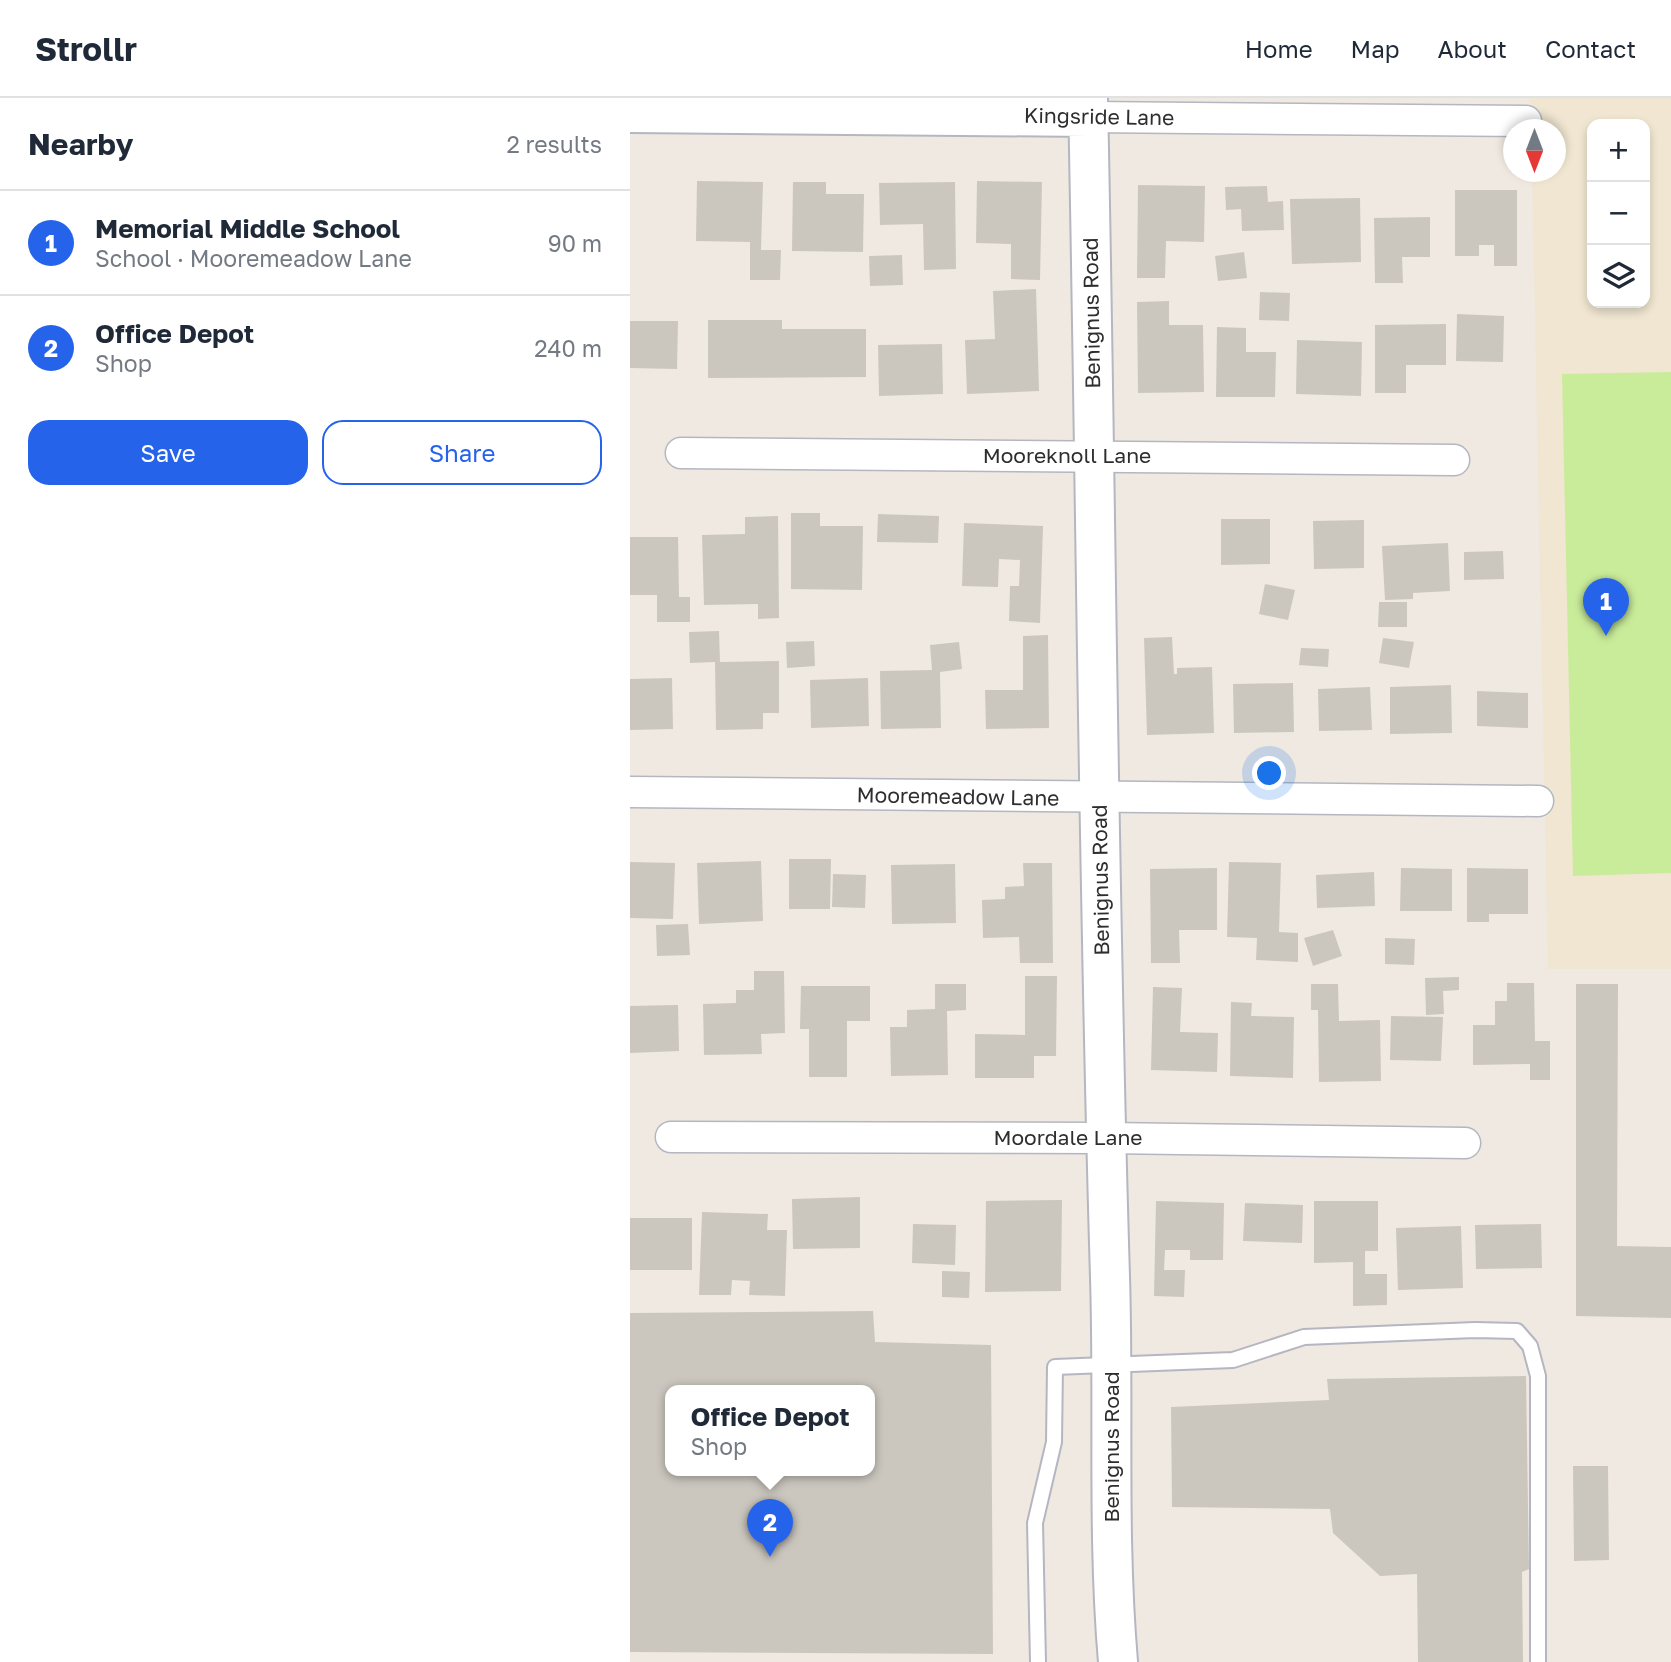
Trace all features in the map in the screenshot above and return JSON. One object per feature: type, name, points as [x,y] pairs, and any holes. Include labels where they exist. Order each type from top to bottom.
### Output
[{"type":"street","name":"Kingsride Lane","points":[[630,113],[1089,108],[1503,120]]},
{"type":"street","name":"Benignus Road","points":[[1089,108],[1099,799],[1112,1365],[1111,1521],[1118,1662]]},
{"type":"street","name":"Mooreknoll Lane","points":[[681,453],[1454,460]]},
{"type":"street","name":"Mooremeadow Lane","points":[[630,792],[1099,799],[1538,801]]},
{"type":"street","name":"Moordale Lane","points":[[671,1137],[1106,1138],[1465,1143]]},
{"type":"lane","points":[[1038,1662],[1035,1523],[1054,1442],[1055,1367],[1233,1360],[1304,1336],[1475,1329],[1517,1331],[1530,1346],[1538,1376],[1538,1662]]},
{"type":"shaded area","points":[[1530,98],[1671,98],[1671,969],[1548,969],[1532,182],[1566,182],[1566,119],[1531,119]]},
{"type":"green space","points":[[1671,372],[1671,873],[1573,876],[1562,374]]},
{"type":"building","points":[[697,181],[763,182],[761,250],[781,250],[780,280],[750,280],[750,242],[696,241]]},
{"type":"building","points":[[977,181],[1042,182],[1040,280],[1011,279],[1011,244],[976,243]]},
{"type":"building","points":[[793,182],[826,182],[826,194],[864,194],[863,252],[792,251]]},
{"type":"building","points":[[955,182],[956,269],[924,270],[923,224],[880,225],[879,183]]},
{"type":"building","points":[[1138,185],[1205,186],[1204,242],[1166,241],[1165,278],[1137,278]]},
{"type":"building","points":[[1267,186],[1268,202],[1283,201],[1284,230],[1242,231],[1241,209],[1226,210],[1225,187]]},
{"type":"building","points":[[1455,190],[1517,190],[1517,266],[1494,266],[1494,245],[1479,245],[1479,256],[1455,256]]},
{"type":"building","points":[[1360,198],[1361,262],[1292,264],[1290,199]]},
{"type":"building","points":[[1430,217],[1430,257],[1402,257],[1403,283],[1375,283],[1374,218]]},
{"type":"building","points":[[1244,252],[1247,278],[1218,281],[1215,256]]},
{"type":"building","points":[[902,255],[903,285],[870,286],[869,256]]},
{"type":"building","points":[[1036,289],[1039,391],[967,394],[965,340],[995,339],[993,291]]},
{"type":"building","points":[[1260,292],[1290,293],[1289,321],[1259,320]]},
{"type":"building","points":[[1169,301],[1169,325],[1203,325],[1204,392],[1138,393],[1137,302]]},
{"type":"building","points":[[1457,314],[1504,316],[1503,362],[1456,361]]},
{"type":"building","points":[[708,320],[782,320],[782,329],[866,329],[866,377],[708,378]]},
{"type":"building","points":[[630,321],[678,321],[677,369],[630,368]]},
{"type":"building","points":[[1446,324],[1446,365],[1406,365],[1406,393],[1375,393],[1375,325]]},
{"type":"building","points":[[1217,327],[1246,328],[1246,352],[1276,352],[1275,397],[1216,397]]},
{"type":"building","points":[[1297,340],[1362,342],[1361,396],[1296,394]]},
{"type":"building","points":[[942,344],[943,394],[879,396],[878,345]]},
{"type":"building","points":[[791,513],[820,513],[820,526],[863,526],[862,590],[791,589]]},
{"type":"building","points":[[878,514],[939,516],[938,543],[877,542]]},
{"type":"building","points":[[778,516],[779,618],[758,619],[758,604],[704,605],[702,535],[745,534],[745,517]]},
{"type":"building","points":[[1221,519],[1270,519],[1270,564],[1221,565]]},
{"type":"building","points":[[1364,520],[1364,568],[1314,569],[1313,521]]},
{"type":"building","points":[[964,523],[1043,526],[1040,623],[1009,621],[1010,586],[1019,586],[1020,560],[999,559],[998,587],[962,586]]},
{"type":"building","points":[[630,537],[678,537],[679,597],[690,597],[690,622],[657,622],[657,595],[630,595]]},
{"type":"building","points":[[1448,543],[1450,591],[1413,593],[1413,599],[1385,600],[1382,546]]},
{"type":"building","points":[[1503,551],[1504,579],[1464,580],[1464,552]]},
{"type":"building","points":[[1265,584],[1295,590],[1288,620],[1259,614]]},
{"type":"building","points":[[1379,602],[1407,602],[1407,627],[1378,627]]},
{"type":"building","points":[[719,631],[720,662],[779,661],[779,713],[763,713],[763,729],[716,730],[715,662],[690,663],[689,632]]},
{"type":"building","points":[[1048,635],[1049,728],[986,729],[985,690],[1023,690],[1023,636]]},
{"type":"building","points":[[1172,637],[1174,674],[1177,674],[1177,668],[1212,667],[1214,733],[1147,735],[1144,638]]},
{"type":"building","points":[[1383,638],[1414,642],[1409,668],[1379,663]]},
{"type":"building","points":[[814,641],[815,666],[787,668],[786,642]]},
{"type":"building","points":[[959,642],[962,669],[940,672],[941,728],[881,729],[880,671],[932,670],[930,645]]},
{"type":"building","points":[[1301,648],[1329,649],[1328,667],[1299,665]]},
{"type":"building","points":[[672,678],[673,729],[630,730],[630,679]]},
{"type":"building","points":[[868,678],[869,726],[811,728],[810,680]]},
{"type":"building","points":[[1293,683],[1294,732],[1234,733],[1233,684]]},
{"type":"building","points":[[1451,685],[1452,733],[1390,734],[1390,687]]},
{"type":"building","points":[[1370,687],[1372,730],[1319,731],[1318,689]]},
{"type":"building","points":[[1477,691],[1528,693],[1528,728],[1477,726]]},
{"type":"building","points":[[789,859],[831,859],[830,909],[789,909]]},
{"type":"building","points":[[761,861],[763,921],[699,924],[697,863]]},
{"type":"building","points":[[630,862],[675,863],[673,919],[630,918]]},
{"type":"building","points":[[1229,862],[1281,863],[1279,932],[1298,933],[1298,962],[1256,960],[1257,938],[1227,937]]},
{"type":"building","points":[[1023,863],[1052,863],[1053,963],[1020,963],[1019,937],[983,938],[982,900],[1005,899],[1005,887],[1024,886]]},
{"type":"building","points":[[955,864],[956,923],[892,924],[891,865]]},
{"type":"building","points":[[1217,868],[1217,930],[1179,930],[1180,963],[1151,963],[1150,869]]},
{"type":"building","points":[[1401,868],[1452,869],[1452,911],[1400,911]]},
{"type":"building","points":[[1467,868],[1528,869],[1528,914],[1489,914],[1489,922],[1467,922]]},
{"type":"building","points":[[1374,872],[1375,906],[1317,908],[1316,875]]},
{"type":"building","points":[[833,874],[866,875],[865,908],[832,907]]},
{"type":"building","points":[[688,924],[690,955],[657,956],[656,925]]},
{"type":"building","points":[[1333,930],[1342,956],[1313,966],[1304,938]]},
{"type":"building","points":[[1385,938],[1415,939],[1414,965],[1385,964]]},
{"type":"building","points":[[754,971],[784,971],[785,1033],[761,1034],[762,1054],[704,1055],[703,1004],[736,1003],[736,990],[754,990]]},
{"type":"building","points":[[1025,976],[1057,976],[1056,1056],[1034,1056],[1034,1078],[975,1078],[975,1034],[1025,1035]]},
{"type":"building","points":[[1459,977],[1459,990],[1443,991],[1444,1014],[1426,1015],[1425,978]]},
{"type":"building","points":[[1507,983],[1534,983],[1535,1041],[1550,1041],[1550,1080],[1530,1080],[1530,1064],[1473,1065],[1473,1025],[1495,1025],[1495,1001],[1507,1001]]},
{"type":"building","points":[[935,984],[966,984],[966,1010],[947,1011],[948,1075],[891,1076],[890,1027],[907,1027],[907,1010],[935,1009]]},
{"type":"building","points":[[1311,984],[1338,984],[1339,1021],[1380,1020],[1381,1081],[1319,1082],[1318,1010],[1311,1010]]},
{"type":"building","points":[[1576,984],[1618,984],[1617,1246],[1671,1247],[1671,1318],[1576,1316]]},
{"type":"building","points":[[801,986],[870,986],[870,1021],[847,1021],[847,1077],[809,1077],[809,1029],[800,1029]]},
{"type":"building","points":[[1153,987],[1182,988],[1180,1032],[1218,1033],[1217,1072],[1151,1070]]},
{"type":"building","points":[[1231,1002],[1252,1003],[1251,1016],[1294,1017],[1293,1078],[1230,1076]]},
{"type":"building","points":[[678,1005],[679,1051],[630,1053],[630,1006]]},
{"type":"building","points":[[1391,1016],[1443,1017],[1441,1061],[1390,1060]]},
{"type":"building","points":[[860,1197],[860,1248],[793,1249],[792,1199]]},
{"type":"building","points":[[1062,1200],[1061,1291],[985,1292],[986,1201]]},
{"type":"building","points":[[1156,1201],[1224,1203],[1223,1260],[1190,1260],[1190,1250],[1165,1250],[1164,1270],[1185,1270],[1184,1297],[1154,1296]]},
{"type":"building","points":[[1314,1201],[1378,1201],[1378,1251],[1365,1251],[1365,1274],[1387,1274],[1387,1305],[1353,1306],[1353,1262],[1314,1263]]},
{"type":"building","points":[[1245,1203],[1303,1205],[1302,1243],[1243,1241]]},
{"type":"building","points":[[702,1212],[768,1214],[767,1230],[787,1230],[785,1296],[749,1295],[750,1281],[732,1280],[731,1295],[699,1295]]},
{"type":"building","points":[[630,1218],[692,1218],[692,1270],[630,1270]]},
{"type":"building","points":[[913,1224],[956,1225],[955,1265],[912,1263]]},
{"type":"building","points":[[1541,1224],[1542,1268],[1476,1269],[1475,1225]]},
{"type":"building","points":[[1461,1226],[1463,1288],[1398,1290],[1396,1228]]},
{"type":"building","points":[[942,1271],[970,1272],[969,1298],[942,1297]]},
{"type":"building","points":[[873,1311],[875,1342],[991,1345],[993,1654],[630,1652],[630,1313]]},
{"type":"building","points":[[1526,1376],[1529,1569],[1522,1572],[1523,1662],[1418,1662],[1417,1574],[1380,1576],[1333,1533],[1330,1509],[1172,1507],[1171,1407],[1329,1400],[1327,1379]]},
{"type":"building","points":[[1573,1466],[1608,1466],[1609,1560],[1574,1561]]},
{"type":"place","name":"Memorial Middle School","points":[[1606,636]]},
{"type":"place","name":"Office Depot","points":[[770,1557]]}]
